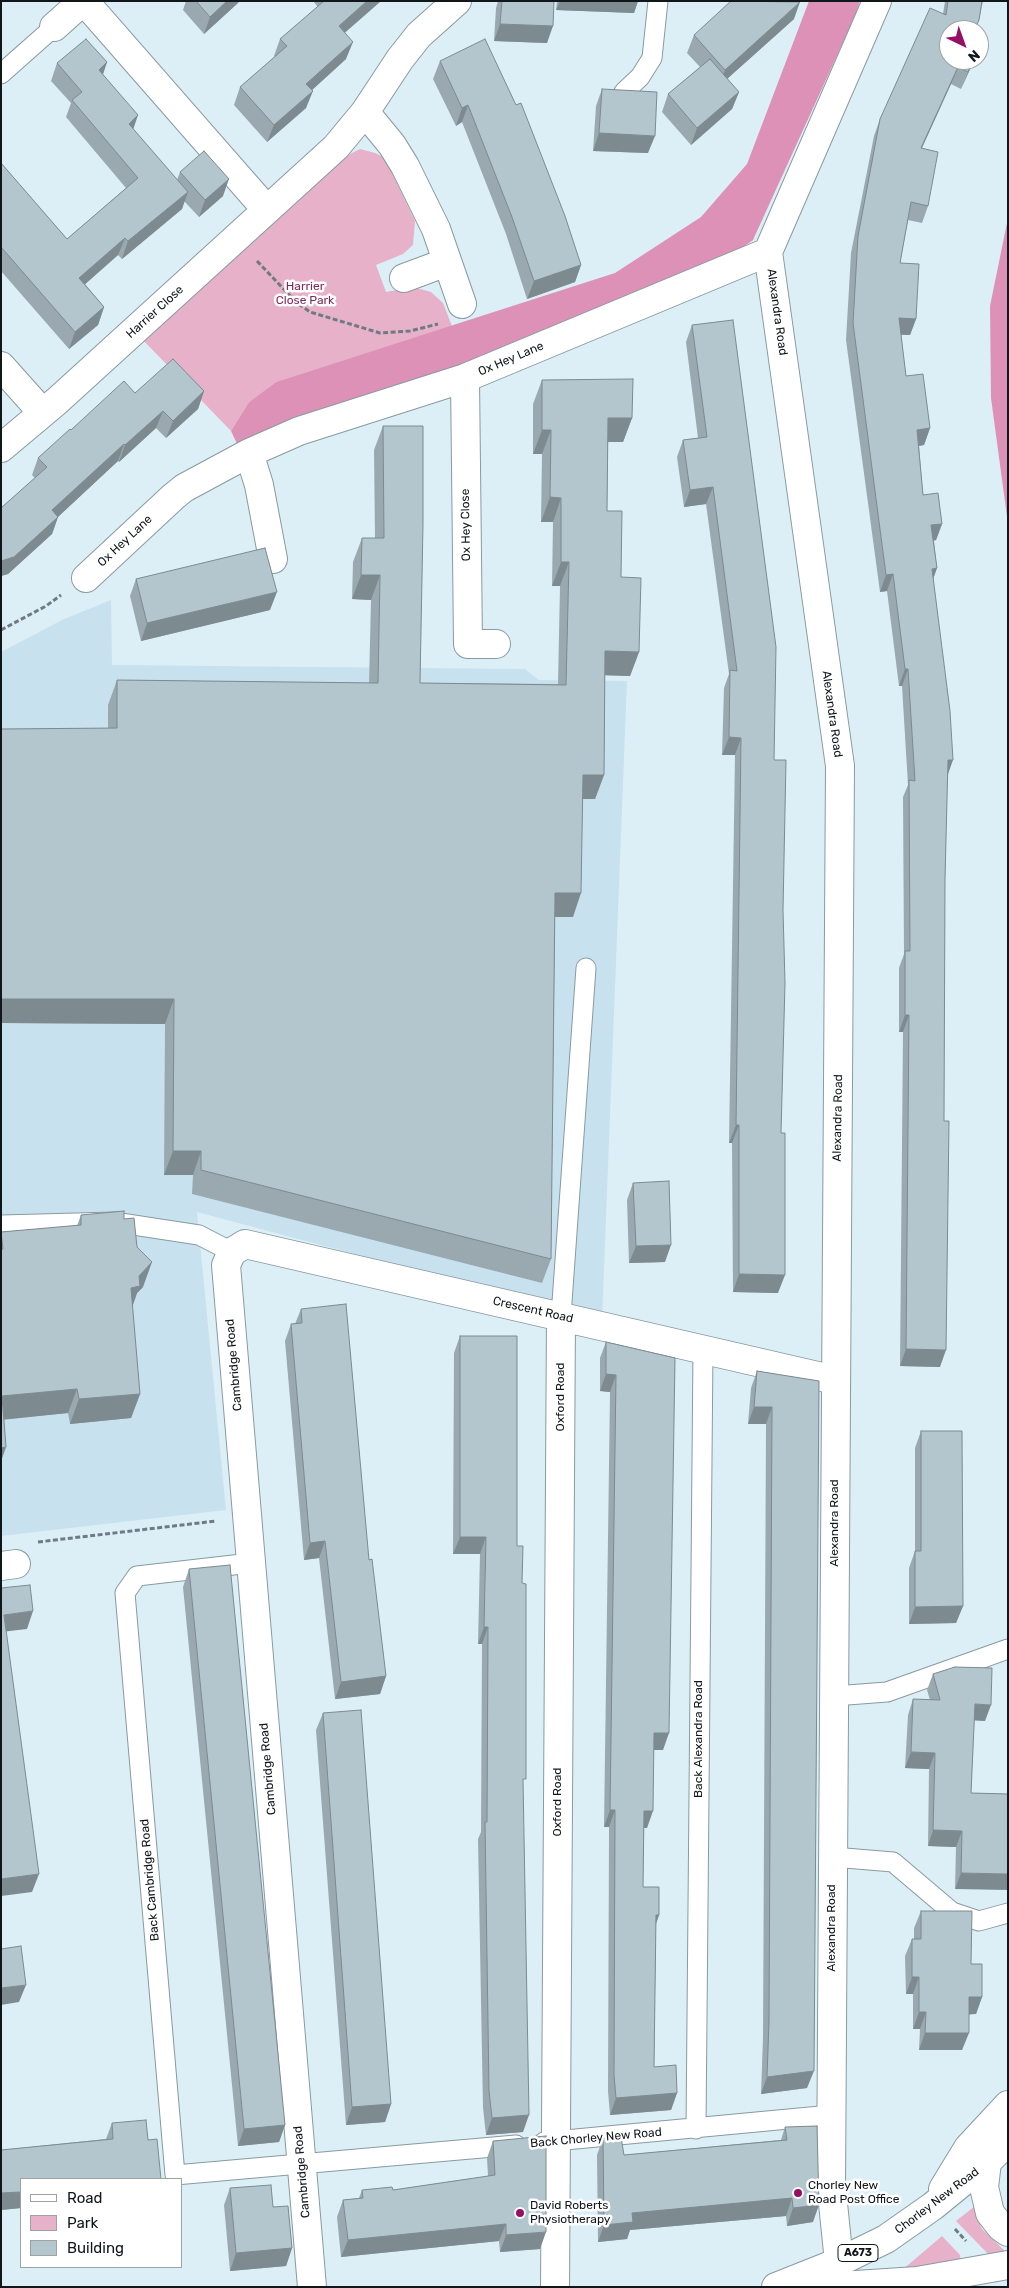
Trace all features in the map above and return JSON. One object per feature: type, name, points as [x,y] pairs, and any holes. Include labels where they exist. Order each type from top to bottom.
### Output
[{"type":"main road","points":[[54,27],[83,1],[266,210]]},
{"type":"main road","name":"Harrier Close","points":[[1,448],[57,401],[336,147],[366,112],[400,59],[419,34],[457,1]]},
{"type":"main road","name":"Alexandra Road","points":[[839,2262],[831,2184],[831,2116],[840,766],[768,252],[877,1]]},
{"type":"main road","points":[[366,112],[392,145],[405,166],[436,228],[462,304]]},
{"type":"main road","name":"Ox Hey Lane","points":[[86,578],[184,488],[249,453],[299,431],[465,378],[768,252]]},
{"type":"main road","points":[[404,278],[447,262]]},
{"type":"main road","points":[[1,366],[42,412]]},
{"type":"main road","name":"Ox Hey Close","points":[[465,378],[468,644],[496,644]]},
{"type":"main road","points":[[249,453],[259,485],[273,559]]},
{"type":"main road","name":"Crescent Road","points":[[232,1252],[245,1244],[835,1380]]},
{"type":"main road","name":"Cambridge Road","points":[[232,1252],[226,1265],[312,2287]]},
{"type":"main road","name":"Oxford Road","points":[[555,2287],[561,1316]]},
{"type":"main road","name":"A673","points":[[933,2206],[968,2148],[1008,2105]]},
{"type":"main road","name":"Chorley New Road","points":[[776,2287],[839,2262],[886,2239],[933,2206],[987,2162],[1008,2141]]},
{"type":"main road","name":"Chorley New Road","points":[[987,2162],[984,2186],[990,2213],[1001,2227],[1008,2232]]},
{"type":"main road","points":[[825,2287],[917,2281],[1008,2265]]},
{"type":"lane","points":[[624,92],[640,77],[652,58],[658,1]]},
{"type":"lane","points":[[1,74],[54,27]]},
{"type":"lane","points":[[561,1316],[586,968]]},
{"type":"lane","points":[[1,1225],[114,1222],[199,1235],[232,1252]]},
{"type":"lane","name":"Back Alexandra Road","points":[[696,2129],[702,1349]]},
{"type":"lane","name":"Back Cambridge Road","points":[[251,1562],[137,1576],[125,1593],[175,2174],[302,2163]]},
{"type":"lane","points":[[834,1696],[887,1692],[1008,1649]]},
{"type":"lane","points":[[833,1857],[893,1862],[952,1912],[979,1921],[1008,1912]]},
{"type":"lane","name":"Back Chorley New Road","points":[[302,2163],[831,2116]]},
{"type":"path","points":[[237,237],[260,266],[296,302],[318,315],[380,333],[410,331],[466,315],[462,304]]},
{"type":"path","points":[[1,630],[46,606],[86,578]]},
{"type":"path","points":[[8,1565],[32,1543],[247,1517]]},
{"type":"path","points":[[933,2206],[976,2251],[981,2271]]},
{"type":"shaded area","points":[[809,1],[860,1],[855,16],[753,240],[732,255],[473,360],[306,420],[239,448],[231,431],[249,402],[276,382],[615,273],[701,217],[747,164]]},
{"type":"shaded area","points":[[1008,218],[1008,524],[991,398],[990,306]]},
{"type":"shaded area","points":[[111,600],[112,665],[525,669],[539,680],[627,681],[602,1320],[197,1212],[226,1510],[1,1536],[1,652],[64,619]]},
{"type":"green space","name":"Harrier Close Park","points":[[360,149],[385,158],[415,221],[413,245],[403,254],[376,265],[386,292],[413,287],[431,292],[443,303],[452,326],[276,382],[249,402],[231,431],[141,338],[344,157]]},
{"type":"green space","points":[[975,2206],[977,2218],[982,2229],[1007,2253],[990,2256],[956,2221]]},
{"type":"green space","points":[[942,2236],[960,2255],[961,2263],[901,2271]]},
{"type":"building","points":[[196,1],[227,1],[210,17]]},
{"type":"building","points":[[324,1],[367,1],[339,26],[353,42],[306,84],[313,91],[274,125],[240,87],[287,46],[280,39]]},
{"type":"building","points":[[502,1],[554,1],[553,26],[500,24]]},
{"type":"building","points":[[731,1],[800,2],[725,70],[694,35]]},
{"type":"building","points":[[948,1],[982,1],[979,20],[939,20],[939,70],[957,70],[921,148],[938,152],[928,206],[911,202],[900,263],[919,264],[916,319],[899,318],[906,376],[923,374],[930,428],[917,430],[923,495],[938,493],[942,524],[931,525],[937,568],[932,569],[950,711],[953,760],[948,760],[945,879],[944,1121],[949,1121],[946,1350],[906,1349],[909,1015],[905,1015],[905,951],[910,951],[909,780],[915,781],[908,669],[905,669],[893,574],[886,575],[853,323],[858,236],[880,119],[930,8],[946,15]]},
{"type":"building","points":[[86,39],[107,62],[99,70],[138,115],[129,124],[188,192],[128,241],[125,238],[79,278],[104,307],[75,332],[1,247],[1,163],[67,239],[138,178],[72,100],[82,92],[57,63]]},
{"type":"building","points":[[485,39],[516,105],[521,103],[565,216],[581,265],[534,281],[512,217],[468,105],[462,108],[440,61]]},
{"type":"building","points":[[710,59],[739,92],[697,128],[668,94]]},
{"type":"building","points":[[602,89],[657,92],[655,136],[599,133]]},
{"type":"building","points":[[204,151],[229,179],[205,200],[180,172]]},
{"type":"building","points":[[733,320],[776,647],[774,760],[786,760],[783,910],[785,983],[781,1133],[785,1133],[785,1275],[739,1274],[739,1125],[736,1125],[741,738],[729,737],[730,670],[737,671],[713,487],[690,490],[683,440],[707,437],[692,325]]},
{"type":"building","points":[[173,359],[204,391],[173,421],[163,411],[52,510],[58,517],[14,557],[1,561],[1,508],[47,467],[38,458],[124,381],[135,393]]},
{"type":"building","points":[[633,379],[632,418],[608,418],[607,511],[622,511],[621,577],[641,578],[639,652],[605,651],[604,775],[583,775],[581,893],[555,893],[551,1259],[201,1170],[201,1151],[173,1151],[174,999],[1,999],[1,729],[117,728],[117,680],[378,683],[380,575],[361,575],[362,538],[384,538],[383,426],[423,426],[420,683],[566,685],[569,562],[561,562],[561,498],[550,497],[551,430],[542,430],[542,380]]},
{"type":"building","points":[[265,548],[277,592],[147,623],[136,579]]},
{"type":"building","points":[[669,1181],[671,1245],[636,1246],[633,1183]]},
{"type":"building","points":[[124,1211],[124,1219],[134,1218],[137,1247],[152,1262],[139,1276],[140,1286],[131,1288],[140,1394],[79,1399],[77,1389],[2,1396],[6,1447],[1,1448],[1,1250],[3,1249],[1,1232],[81,1225],[81,1215]]},
{"type":"building","points":[[346,1304],[369,1560],[372,1559],[386,1676],[341,1682],[325,1541],[310,1543],[291,1324],[302,1323],[301,1309]]},
{"type":"building","points":[[460,1336],[517,1336],[517,1546],[523,1546],[522,1583],[526,1584],[526,1779],[523,1779],[529,2115],[492,2118],[489,2091],[485,1822],[487,1822],[488,1627],[484,1627],[486,1537],[460,1537]]},
{"type":"building","points":[[606,1342],[675,1358],[669,1733],[654,1733],[653,1811],[644,1811],[643,1887],[659,1887],[659,1915],[656,1915],[654,2067],[676,2065],[677,2093],[616,2098],[614,2075],[615,1810],[610,1810],[616,1375],[606,1374]]},
{"type":"building","points":[[757,1371],[819,1381],[814,2071],[767,2077],[769,2021],[772,1407],[754,1407]]},
{"type":"building","points":[[921,1431],[962,1431],[963,1606],[915,1607],[915,1551],[921,1551]]},
{"type":"building","points":[[230,1565],[285,2125],[244,2129],[189,1569]]},
{"type":"building","points":[[30,1585],[33,1611],[4,1615],[39,1874],[1,1879],[1,1588]]},
{"type":"building","points":[[955,1667],[992,1668],[991,1705],[975,1704],[971,1793],[1008,1794],[1008,1874],[961,1873],[962,1831],[933,1830],[935,1753],[911,1752],[913,1699],[940,1700],[933,1674]]},
{"type":"building","points":[[361,1710],[391,2104],[352,2107],[323,1713]]},
{"type":"building","points":[[921,1911],[972,1911],[971,1964],[982,1964],[982,1997],[969,1997],[969,2033],[925,2033],[926,2012],[919,2012],[919,1977],[912,1977],[912,1939],[921,1939]]},
{"type":"building","points":[[21,1946],[26,1985],[1,1988],[1,1949]]},
{"type":"building","points":[[146,2120],[148,2140],[157,2139],[161,2178],[20,2178],[20,2192],[1,2193],[1,2150],[113,2139],[112,2123]]},
{"type":"building","points":[[817,2126],[819,2205],[793,2208],[792,2198],[632,2213],[633,2222],[604,2225],[603,2138],[621,2137],[624,2155],[787,2140],[785,2127]]},
{"type":"building","points":[[546,2136],[546,2232],[506,2235],[506,2224],[348,2240],[343,2200],[363,2198],[362,2190],[392,2187],[393,2190],[495,2175],[493,2141]]},
{"type":"building","points":[[271,2185],[273,2207],[288,2206],[292,2248],[236,2253],[230,2188]]},
{"type":"place","name":"Chorley New Road Post Office","points":[[798,2193]]},
{"type":"place","name":"David Roberts Physiotherapy","points":[[520,2213]]}]
